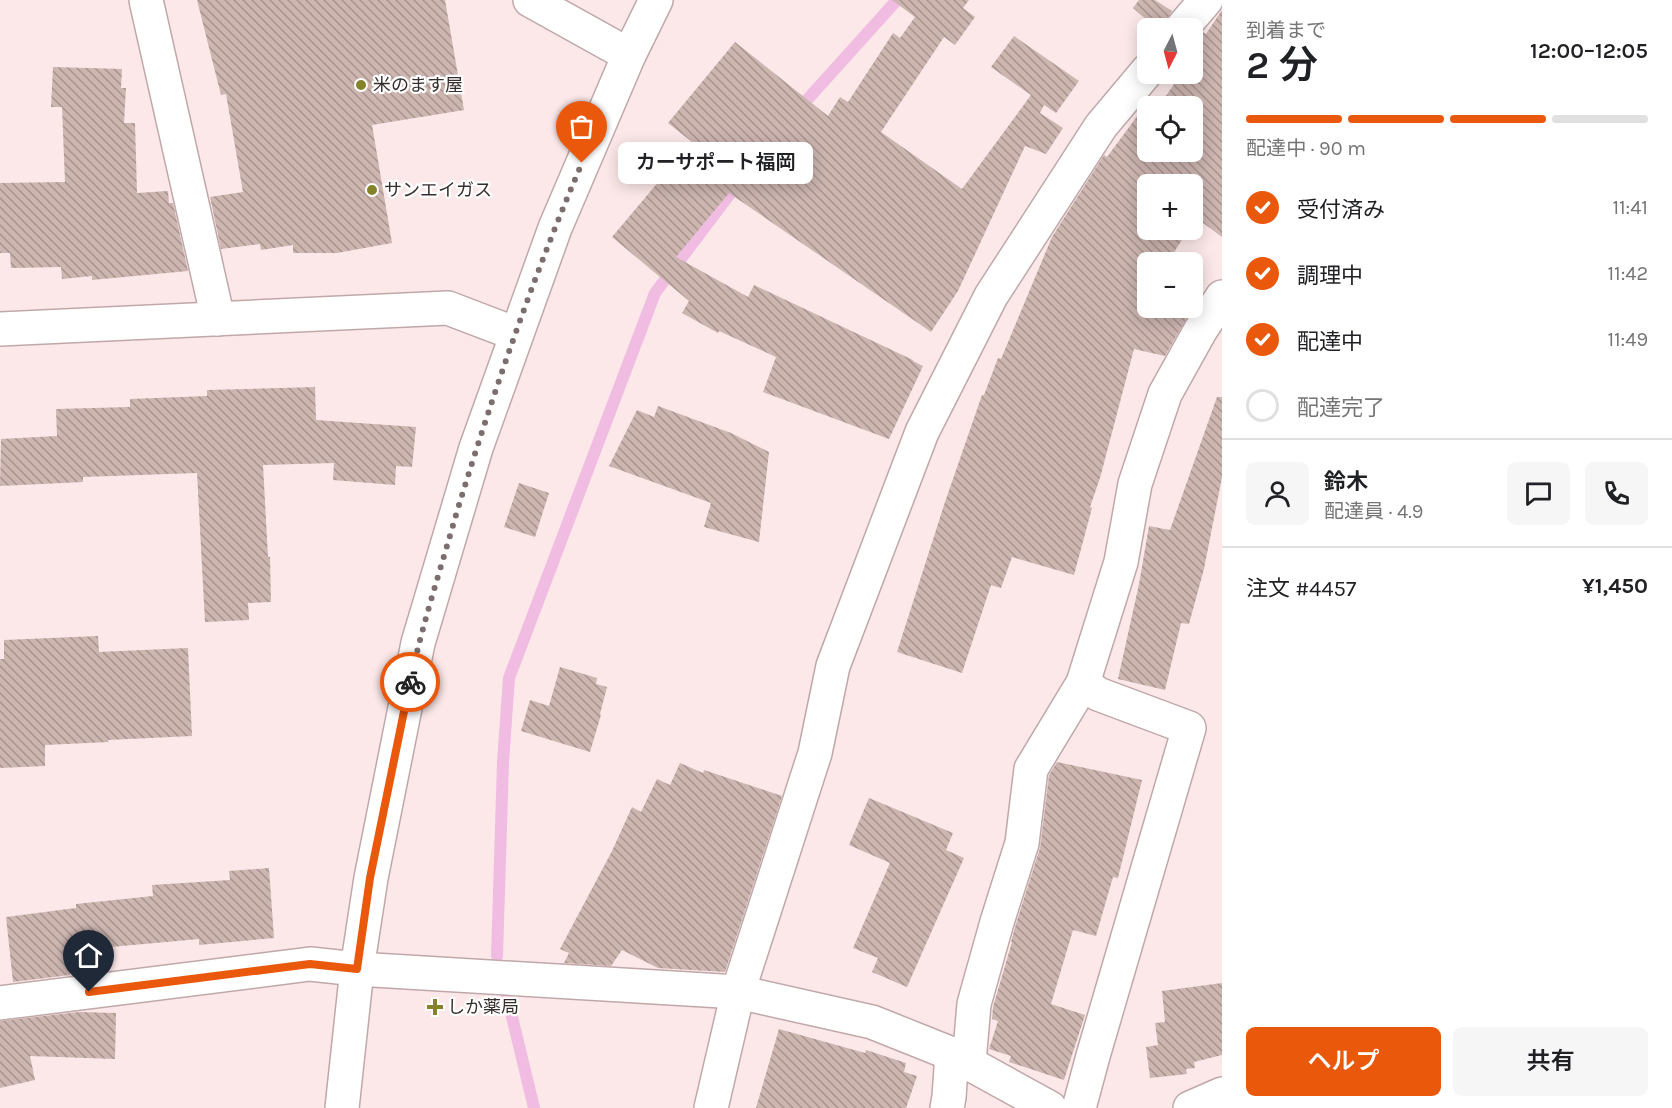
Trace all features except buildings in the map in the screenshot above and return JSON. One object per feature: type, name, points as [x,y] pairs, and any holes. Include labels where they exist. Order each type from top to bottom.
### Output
[{"type":"street","points":[[146,0],[218,318]]},
{"type":"street","points":[[530,0],[629,55]]},
{"type":"street","points":[[342,1108],[357,969],[370,878],[418,643],[476,448],[555,228],[629,55],[656,0]]},
{"type":"street","points":[[1191,18],[1206,0]]},
{"type":"street","points":[[711,1108],[738,992],[815,753],[834,666],[922,432],[991,296],[1101,126],[1137,83]]},
{"type":"street","points":[[946,1108],[997,922],[1022,843],[1031,769],[1083,683],[1121,562],[1135,484],[1165,394],[1222,297]]},
{"type":"street","points":[[0,329],[448,308],[516,334]]},
{"type":"street","points":[[1079,1108],[1092,1056],[1189,728],[1098,694],[1083,683]]},
{"type":"street","points":[[0,1003],[310,964],[357,969],[738,992],[872,1022],[960,1058],[1050,1108]]},
{"type":"street","points":[[1190,1108],[1222,1094]]},
{"type":"waterway","points":[[797,111],[897,0]]},
{"type":"waterway","points":[[497,956],[503,762],[509,678],[655,293],[739,182]]},
{"type":"waterway","points":[[507,996],[534,1108]]},
{"type":"way so far","points":[[410,682],[418,643],[476,448],[555,228],[582,163]]},
{"type":"place","name":"米のます屋","points":[[361,85]]},
{"type":"place","name":"カーサポート福岡","points":[[582,163]]},
{"type":"place","name":"サンエイガス","points":[[372,190]]},
{"type":"place","name":"しか薬局","points":[[435,1007]]},
{"type":"route","points":[[89,992],[310,964],[357,969],[370,878],[410,682]]}]
